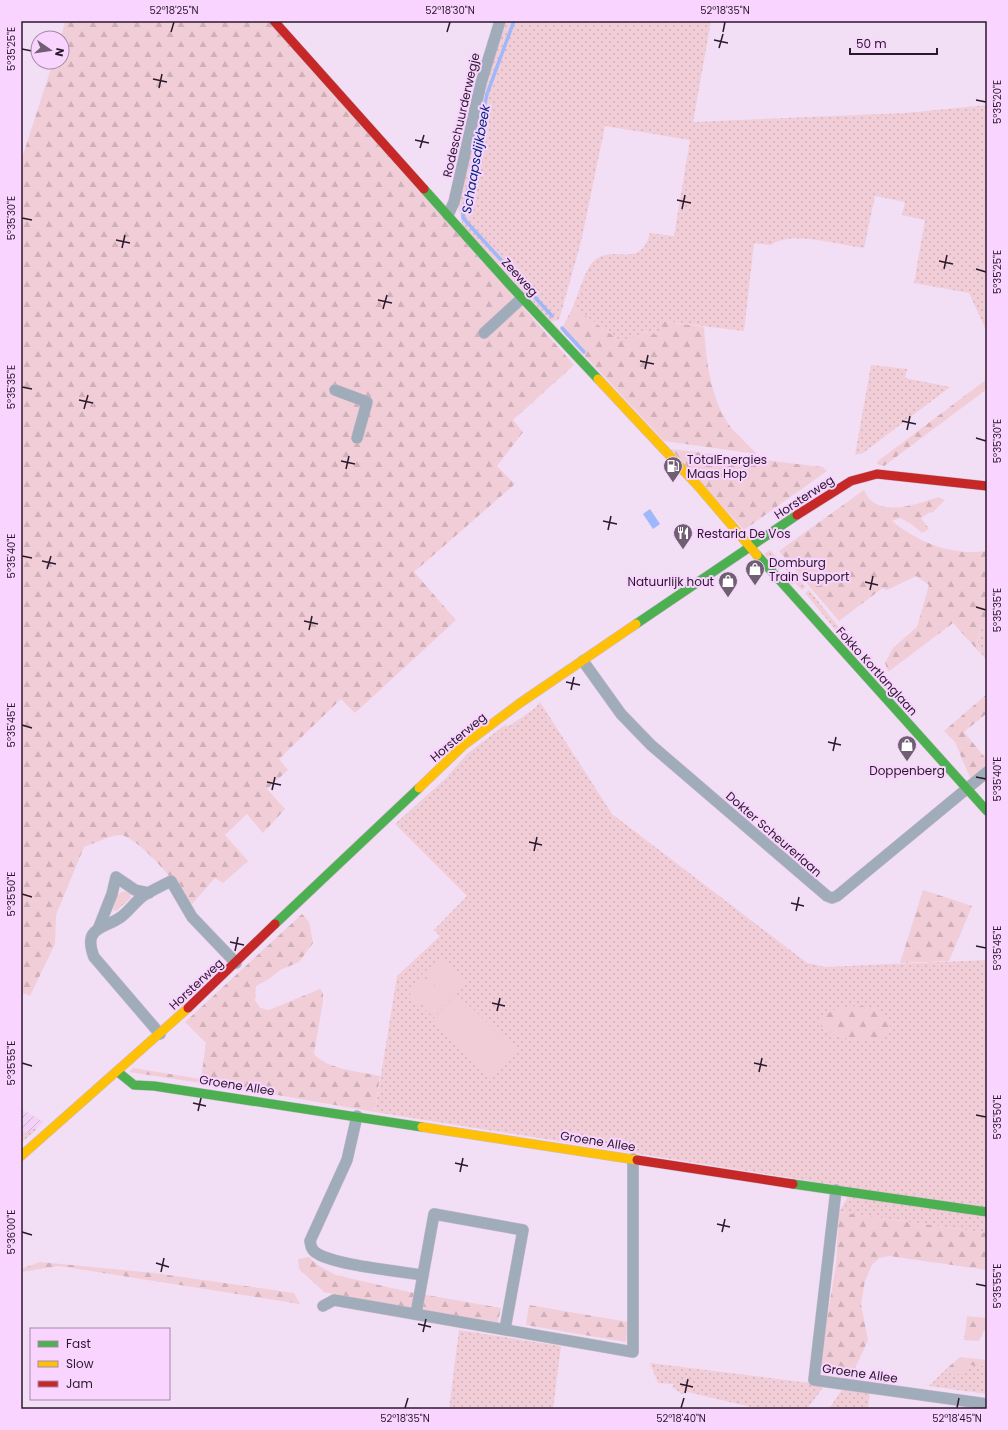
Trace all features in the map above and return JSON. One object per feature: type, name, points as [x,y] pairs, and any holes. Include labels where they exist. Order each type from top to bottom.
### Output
[{"type":"street","name":"Zeeweg","points":[[274,21],[522,298],[699,487],[750,546]]},
{"type":"street","name":"Rodeschuurderwegje","points":[[448,215],[454,202],[480,83],[500,21]]},
{"type":"street","points":[[484,333],[522,298]]},
{"type":"street","points":[[335,390],[367,402],[357,438]]},
{"type":"street","name":"Horsterweg","points":[[21,1156],[160,1034],[464,745],[520,703],[750,546],[851,481],[877,474],[987,486]]},
{"type":"street","name":"Fokko Kortlanglaan","points":[[750,546],[987,811]]},
{"type":"street","name":"Dokter Scheurerlaan","points":[[583,661],[621,714],[651,745],[827,896],[832,898],[837,896],[966,788]]},
{"type":"street","points":[[966,788],[986,772]]},
{"type":"street","points":[[149,892],[135,890],[116,876],[112,894],[91,941],[91,949],[94,957],[160,1034]]},
{"type":"street","points":[[98,927],[120,918],[149,892],[171,881],[192,917],[236,963]]},
{"type":"street","name":"Groene Allee","points":[[118,1072],[134,1085],[154,1086],[357,1116],[987,1212]]},
{"type":"street","points":[[357,1116],[350,1150],[310,1241],[311,1247],[314,1251],[331,1260],[422,1275]]},
{"type":"street","points":[[323,1306],[334,1300],[633,1352],[633,1159]]},
{"type":"street","name":"Groene Allee","points":[[836,1190],[814,1380],[971,1406],[987,1404]]},
{"type":"street","points":[[416,1314],[434,1214],[523,1230],[505,1329]]},
{"type":"shaded area","points":[[21,1109],[44,1122],[21,1143]]},
{"type":"green space","points":[[65,21],[270,21],[574,365],[513,420],[523,432],[497,466],[515,484],[414,572],[456,620],[355,713],[341,699],[279,759],[288,770],[267,789],[285,809],[263,833],[247,814],[225,835],[248,861],[223,883],[215,878],[192,904],[158,864],[137,844],[127,837],[116,835],[84,847],[56,915],[55,944],[30,996],[21,992],[21,161],[50,70],[70,70],[70,30],[63,30]]},
{"type":"green space","points":[[506,21],[711,21],[693,122],[906,113],[987,105],[987,332],[969,293],[914,283],[925,220],[902,215],[905,202],[875,196],[864,248],[802,239],[779,241],[771,245],[754,243],[744,331],[662,321],[658,336],[648,334],[647,331],[635,337],[626,345],[573,307],[585,275],[595,260],[611,254],[634,254],[640,251],[646,244],[650,233],[674,236],[690,140],[605,126],[581,242],[559,320],[551,321],[463,226],[458,206],[481,95]]},
{"type":"green space","points":[[573,307],[626,345],[635,337],[647,331],[648,334],[658,335],[661,321],[704,327],[708,367],[719,407],[733,430],[757,454],[664,441],[561,330]]},
{"type":"green space","points":[[871,365],[907,369],[905,378],[950,387],[863,453],[855,455]]},
{"type":"green space","points":[[987,379],[987,389],[884,466],[877,464],[878,461]]},
{"type":"green space","points":[[671,449],[822,467],[827,471],[744,530]]},
{"type":"green space","points":[[864,490],[870,499],[878,505],[887,507],[909,506],[939,497],[945,500],[932,513],[930,512],[921,518],[929,529],[922,533],[910,523],[900,518],[892,521],[913,536],[936,546],[961,552],[987,551],[987,625],[979,634],[977,642],[981,654],[953,623],[888,672],[885,663],[893,648],[917,627],[929,585],[916,576],[887,590],[883,588],[839,621],[779,551]]},
{"type":"green space","points":[[770,550],[806,587],[802,590],[795,583],[792,585],[789,582],[793,577],[784,567],[779,570],[764,554]]},
{"type":"green space","points":[[809,590],[866,661],[863,663],[805,593]]},
{"type":"green space","points":[[987,625],[987,661],[980,650],[978,639],[980,631]]},
{"type":"green space","points":[[987,694],[987,713],[964,732],[987,760],[987,764],[971,780],[955,742],[944,731]]},
{"type":"green space","points":[[540,702],[612,814],[807,963],[825,967],[987,960],[987,1209],[375,1112],[397,976],[440,936],[434,930],[467,896],[395,824],[445,779],[468,753],[505,725],[509,726],[534,709]],"holes":[[[821,1020],[891,1029],[886,1035],[878,1039],[858,1040],[836,1035],[828,1031],[821,1027]]]},
{"type":"green space","points":[[923,890],[972,906],[949,961],[900,963]]},
{"type":"green space","points":[[128,891],[131,895],[130,899],[116,911],[113,910],[117,896],[121,892]]},
{"type":"green space","points":[[302,914],[309,922],[313,943],[299,962],[280,970],[269,979],[256,986],[255,1000],[260,1008],[269,1010],[320,989],[323,993],[323,1001],[314,1054],[327,1063],[335,1066],[380,1076],[375,1112],[260,1092],[129,1072],[133,1068],[201,1079],[206,1043],[185,1022]]},
{"type":"green space","points":[[442,956],[468,982],[434,1017],[423,1008],[430,1004],[422,1005],[413,1000],[410,994],[410,989],[418,980],[431,981],[436,989],[435,998],[431,1003],[433,1002],[436,997],[437,987],[428,977],[419,977]]},
{"type":"green space","points":[[457,994],[516,1050],[490,1077],[431,1021]]},
{"type":"green space","points":[[860,1006],[880,1011],[887,1016],[890,1028],[888,1035],[877,1040],[860,1041],[842,1037],[826,1031],[821,1027],[821,1020],[829,1012],[843,1007]]},
{"type":"green space","points":[[34,1128],[37,1129],[21,1143],[21,1129],[26,1134]]},
{"type":"green space","points":[[850,1193],[987,1217],[987,1233],[839,1212]]},
{"type":"green space","points":[[839,1212],[987,1233],[987,1270],[889,1256],[879,1258],[872,1265],[865,1281],[861,1304],[868,1340],[856,1366],[856,1375],[819,1370],[836,1264]]},
{"type":"green space","points":[[309,1257],[319,1266],[336,1275],[409,1292],[501,1308],[497,1326],[324,1292],[299,1269],[298,1259]]},
{"type":"green space","points":[[40,1262],[154,1273],[294,1293],[300,1304],[59,1266],[21,1272],[21,1269]]},
{"type":"green space","points":[[529,1305],[628,1322],[626,1342],[526,1325]]},
{"type":"green space","points":[[967,1316],[987,1318],[987,1331],[984,1330],[979,1341],[964,1340]]},
{"type":"green space","points":[[459,1330],[561,1346],[553,1409],[449,1409]]},
{"type":"green space","points":[[960,1357],[987,1360],[987,1366],[969,1365],[954,1377],[946,1369]]},
{"type":"green space","points":[[650,1363],[825,1385],[807,1409],[759,1409],[688,1392],[682,1394],[672,1387],[674,1384],[658,1383]]},
{"type":"green space","points":[[973,1364],[987,1366],[987,1394],[929,1386],[946,1369],[954,1377],[969,1365]]},
{"type":"green space","points":[[843,1388],[870,1392],[868,1409],[829,1409]]},
{"type":"water","points":[[650,509],[660,524],[653,529],[643,514]]},
{"type":"waterway","name":"Schaapsdijkbeek","points":[[514,21],[487,94],[463,218],[552,316]]},
{"type":"waterway","name":"Schaapsdijkbeek","points":[[562,328],[584,352]]},
{"type":"traffic: fast","points":[[424,189],[509,284],[598,379]]},
{"type":"traffic: fast","points":[[636,624],[797,515]]},
{"type":"traffic: fast","points":[[757,555],[987,811]]},
{"type":"traffic: fast","points":[[275,924],[419,788]]},
{"type":"traffic: fast","points":[[118,1072],[134,1085],[154,1086],[422,1127]]},
{"type":"traffic: fast","points":[[793,1184],[987,1212]]},
{"type":"traffic: slow","points":[[598,379],[699,487],[757,555]]},
{"type":"traffic: slow","points":[[419,788],[464,745],[520,703],[636,624]]},
{"type":"traffic: slow","points":[[21,1156],[188,1008]]},
{"type":"traffic: slow","points":[[422,1127],[637,1160]]},
{"type":"traffic: jam","points":[[274,21],[424,189]]},
{"type":"traffic: jam","points":[[797,515],[851,481],[877,474],[987,486]]},
{"type":"traffic: jam","points":[[188,1008],[275,924]]},
{"type":"traffic: jam","points":[[637,1160],[793,1184]]},
{"type":"place","name":"TotalEnergies Maas Hop","points":[[673,483]]},
{"type":"place","name":"Restaria De Vos","points":[[683,550]]},
{"type":"place","name":"Domburg Train Support","points":[[755,586]]},
{"type":"place","name":"Natuurlijk hout","points":[[728,598]]},
{"type":"place","name":"Doppenberg","points":[[907,762]]}]
